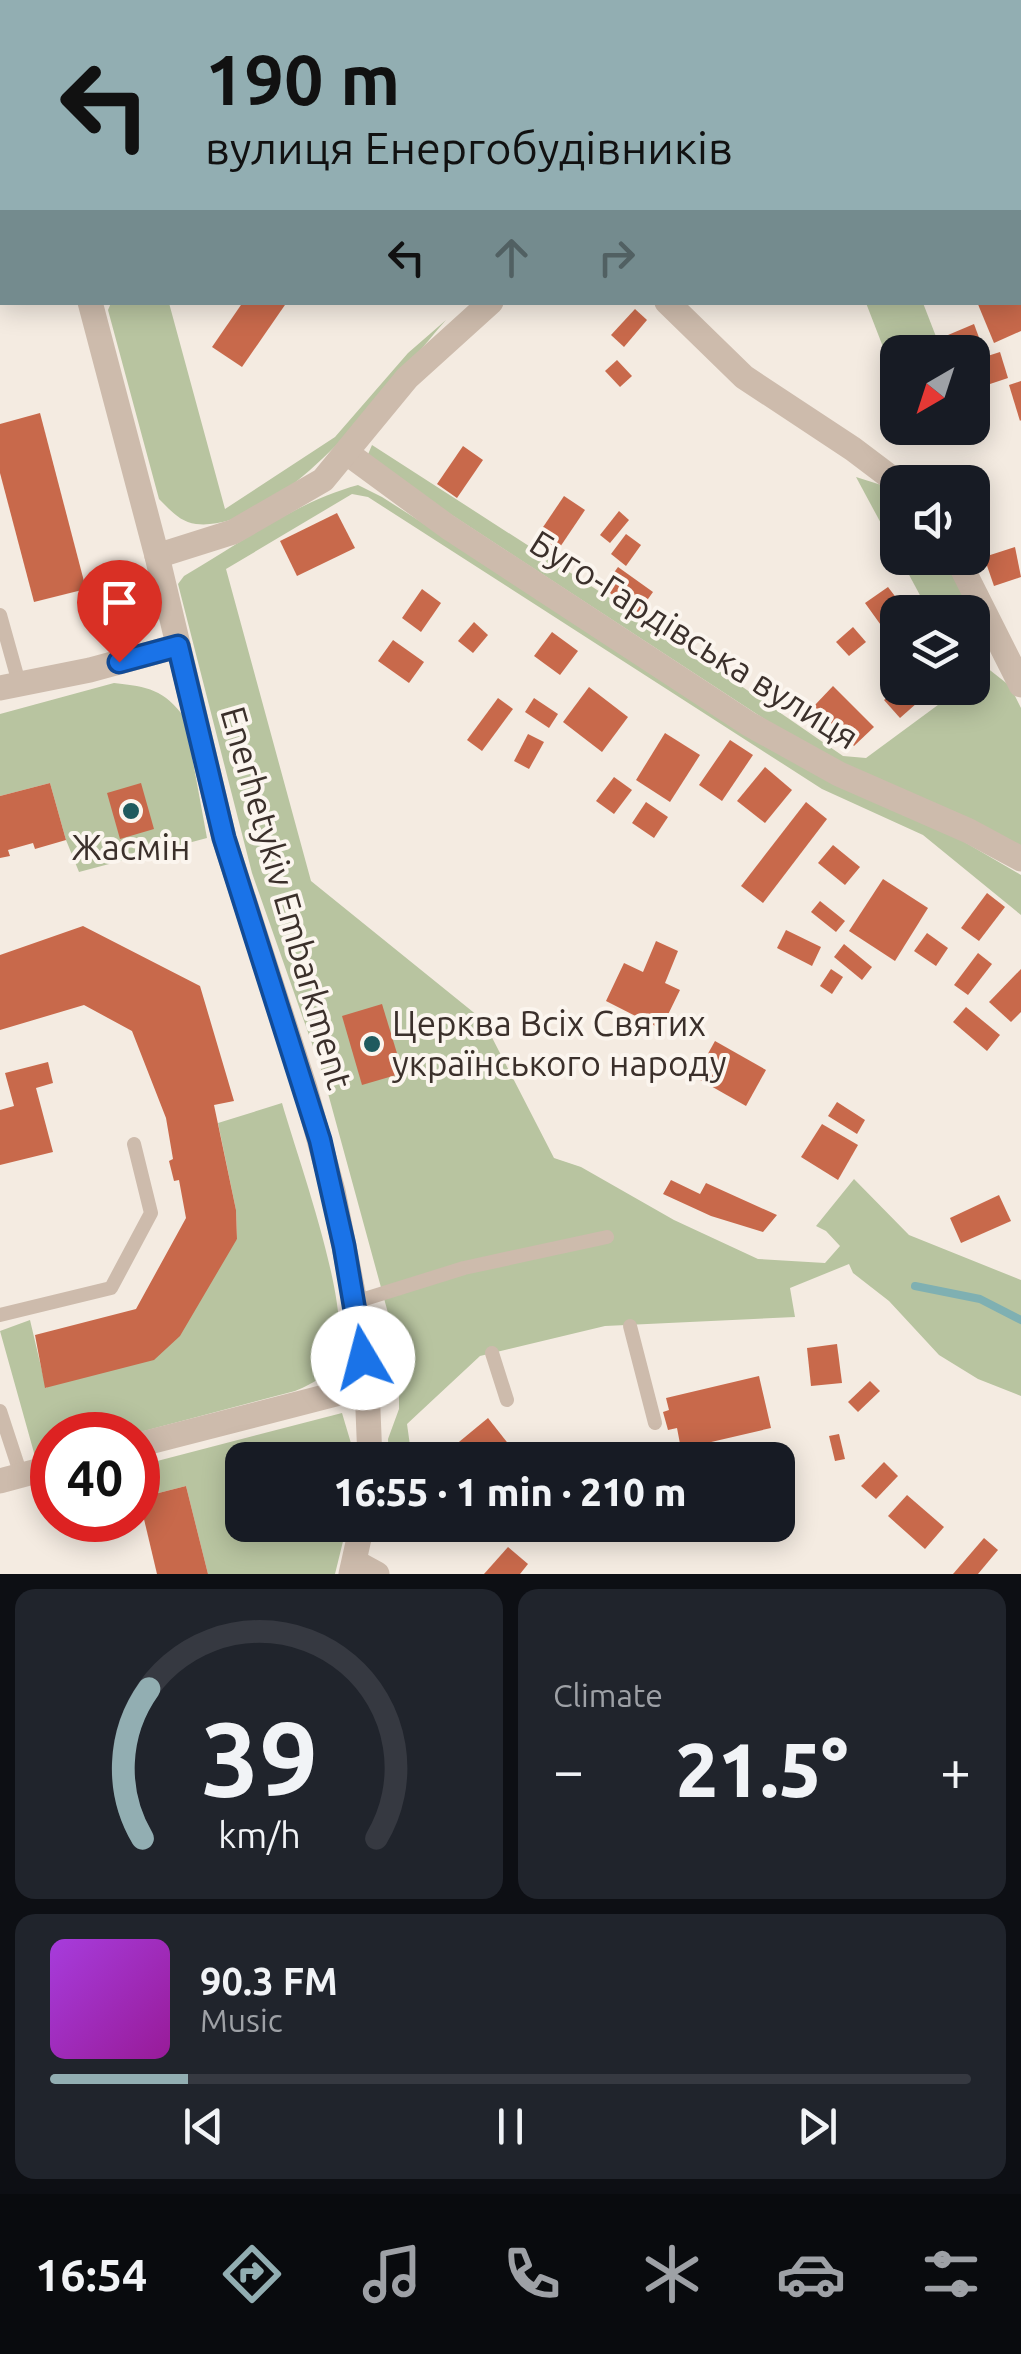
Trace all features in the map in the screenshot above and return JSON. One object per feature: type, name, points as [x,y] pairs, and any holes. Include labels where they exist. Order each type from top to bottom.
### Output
[{"type":"street","name":"Enerhetykiv Embarkment","points":[[91,305],[157,556],[224,838],[320,1140],[355,1302],[367,1386],[369,1442]]},
{"type":"street","points":[[157,556],[221,537],[323,480],[407,378],[488,305]]},
{"type":"street","points":[[670,305],[744,377],[880,469]]},
{"type":"street","name":"Буго-Гардівська вулиця","points":[[347,452],[448,527],[749,724],[839,774],[970,831],[1021,859]]},
{"type":"street","points":[[966,575],[1021,685]]},
{"type":"street","points":[[9,685],[90,670],[178,646]]},
{"type":"street","points":[[160,1439],[367,1386]]},
{"type":"street","points":[[361,1570],[362,1542]]},
{"type":"lane","points":[[0,615],[9,685]]},
{"type":"lane","points":[[0,1315],[111,1288],[152,1213],[134,1144]]},
{"type":"lane","points":[[355,1302],[464,1268],[607,1237]]},
{"type":"lane","points":[[630,1326],[656,1423]]},
{"type":"lane","points":[[492,1353],[508,1400]]},
{"type":"lane","points":[[0,1412],[11,1478]]},
{"type":"green space","points":[[110,305],[170,305],[225,509],[335,437],[408,353],[446,320],[367,413],[300,479],[264,504],[230,520],[196,524],[180,518],[159,499],[108,310]]},
{"type":"green space","points":[[867,305],[924,305],[935,335],[880,335],[880,339]]},
{"type":"green space","points":[[372,445],[667,635],[843,756],[866,758],[938,705],[990,705],[990,670],[1010,686],[1021,708],[1021,852],[812,750],[366,459]]},
{"type":"green space","points":[[856,477],[880,485],[880,521]]},
{"type":"green space","points":[[358,485],[382,497],[781,752],[913,812],[1021,875],[1021,915],[923,835],[822,789],[368,497],[352,494],[226,569],[311,881],[483,1020],[554,1158],[581,1167],[674,1220],[758,1259],[825,1263],[840,1246],[816,1226],[854,1179],[909,1235],[1021,1280],[1021,1396],[978,1379],[939,1355],[889,1301],[853,1273],[849,1264],[790,1288],[795,1317],[605,1326],[480,1356],[407,1424],[410,1442],[388,1442],[399,1409],[399,1382],[388,1313],[323,1075],[252,873],[178,584],[184,576],[269,524]]},
{"type":"green space","points":[[909,575],[955,575],[962,595],[920,595]]},
{"type":"green space","points":[[114,683],[154,691],[185,718],[207,838],[79,872],[50,783],[0,796],[0,714]]},
{"type":"green space","points":[[282,1103],[330,1266],[339,1329],[331,1366],[315,1381],[295,1391],[160,1427],[160,1412],[30,1412],[30,1438],[0,1331],[30,1320],[46,1388],[237,1239],[236,1210],[218,1123]]},
{"type":"green space","points":[[342,1413],[351,1442],[230,1442]]},
{"type":"green space","points":[[225,1443],[225,1542],[343,1542],[335,1574],[208,1574],[186,1486],[160,1493],[160,1460]]},
{"type":"building","points":[[241,305],[285,305],[242,367],[212,347]]},
{"type":"building","points":[[978,305],[1021,305],[1021,331],[994,343]]},
{"type":"building","points":[[635,309],[647,320],[624,347],[611,335]]},
{"type":"building","points":[[974,324],[978,335],[948,335]]},
{"type":"building","points":[[1000,352],[1008,378],[990,384],[990,355]]},
{"type":"building","points":[[617,360],[632,376],[620,387],[605,371]]},
{"type":"building","points":[[1021,381],[1021,420],[1020,421],[1009,385]]},
{"type":"building","points":[[40,413],[86,589],[34,602],[0,473],[0,424]]},
{"type":"building","points":[[463,446],[483,460],[457,498],[437,484]]},
{"type":"building","points":[[564,496],[585,510],[556,553],[535,539]]},
{"type":"building","points":[[619,511],[629,520],[610,543],[600,535]]},
{"type":"building","points":[[337,513],[355,548],[297,576],[280,541]]},
{"type":"building","points":[[626,534],[641,545],[626,566],[611,554]]},
{"type":"building","points":[[1015,547],[1021,577],[994,586],[990,555]]},
{"type":"building","points":[[618,567],[653,592],[638,613],[603,588]]},
{"type":"building","points":[[888,587],[894,595],[880,595],[880,624],[865,603]]},
{"type":"building","points":[[422,589],[441,603],[421,632],[402,618]]},
{"type":"building","points":[[474,622],[488,635],[473,653],[458,641]]},
{"type":"building","points":[[853,627],[866,642],[849,656],[836,642]]},
{"type":"building","points":[[552,632],[578,651],[560,675],[534,656]]},
{"type":"building","points":[[393,640],[424,662],[409,683],[378,661]]},
{"type":"building","points":[[833,686],[874,727],[854,746],[814,706]]},
{"type":"building","points":[[589,687],[628,717],[602,752],[563,722]]},
{"type":"building","points":[[498,698],[513,709],[482,751],[467,740]]},
{"type":"building","points":[[534,698],[558,714],[549,728],[525,712]]},
{"type":"building","points":[[888,705],[915,705],[900,718]]},
{"type":"building","points":[[665,733],[700,755],[670,802],[636,780]]},
{"type":"building","points":[[528,734],[544,742],[529,769],[514,761]]},
{"type":"building","points":[[730,740],[753,755],[722,801],[699,785]]},
{"type":"building","points":[[765,767],[792,790],[765,823],[737,801]]},
{"type":"building","points":[[614,777],[632,790],[614,814],[596,801]]},
{"type":"building","points":[[50,783],[66,840],[35,849],[33,843],[8,850],[10,856],[0,858],[0,796]]},
{"type":"building","name":"Жасмін","points":[[141,783],[154,829],[120,839],[107,793]]},
{"type":"building","points":[[646,802],[668,817],[654,838],[632,823]]},
{"type":"building","points":[[806,802],[827,819],[763,903],[741,886]]},
{"type":"building","points":[[833,845],[860,867],[845,885],[818,863]]},
{"type":"building","points":[[883,879],[928,908],[895,961],[849,931]]},
{"type":"building","points":[[987,893],[1005,907],[979,941],[961,928]]},
{"type":"building","points":[[820,901],[845,921],[836,932],[811,912]]},
{"type":"building","points":[[83,926],[200,986],[234,1101],[214,1105],[236,1210],[237,1239],[180,1336],[154,1360],[45,1388],[35,1335],[136,1309],[186,1218],[179,1180],[174,1181],[169,1161],[173,1159],[166,1118],[132,1031],[84,1005],[0,1030],[0,955]]},
{"type":"building","points":[[786,930],[821,947],[812,966],[777,948]]},
{"type":"building","points":[[927,933],[948,948],[936,966],[914,951]]},
{"type":"building","points":[[656,941],[678,951],[665,983],[680,990],[661,1029],[606,1001],[624,963],[643,972]]},
{"type":"building","points":[[844,944],[872,967],[862,980],[834,957]]},
{"type":"building","points":[[978,953],[992,964],[968,995],[954,985]]},
{"type":"building","points":[[831,969],[843,977],[832,994],[820,986]]},
{"type":"building","points":[[1021,969],[1021,1012],[1011,1022],[989,1002]]},
{"type":"building","name":"Церква Всіх Святих українського народу","points":[[382,1004],[403,1073],[362,1085],[342,1016]]},
{"type":"building","points":[[966,1007],[1000,1035],[987,1051],[953,1022]]},
{"type":"building","points":[[715,1041],[766,1070],[746,1106],[695,1077]]},
{"type":"building","points":[[48,1062],[53,1083],[36,1088],[53,1152],[0,1165],[0,1110],[14,1106],[5,1073]]},
{"type":"building","points":[[837,1102],[865,1120],[857,1134],[828,1116]]},
{"type":"building","points":[[822,1124],[858,1145],[838,1180],[801,1157]]},
{"type":"building","points":[[671,1180],[700,1194],[706,1183],[777,1215],[763,1232],[711,1216],[663,1194]]},
{"type":"building","points":[[999,1195],[1011,1221],[961,1243],[950,1218]]},
{"type":"building","points":[[837,1344],[842,1383],[811,1386],[807,1348]]},
{"type":"building","points":[[759,1376],[771,1428],[711,1442],[680,1442],[677,1428],[668,1430],[663,1412],[669,1410],[666,1398]]},
{"type":"building","points":[[870,1381],[880,1391],[858,1412],[848,1402]]},
{"type":"building","points":[[488,1418],[507,1442],[459,1442]]},
{"type":"building","points":[[839,1434],[845,1459],[835,1461],[829,1436]]},
{"type":"building","points":[[884,1462],[898,1476],[876,1499],[861,1486]]},
{"type":"building","points":[[186,1486],[208,1574],[157,1574],[149,1542],[160,1542],[160,1493]]},
{"type":"building","points":[[907,1495],[944,1527],[925,1549],[888,1516]]},
{"type":"building","points":[[984,1538],[998,1550],[978,1574],[953,1574]]},
{"type":"building","points":[[508,1547],[528,1564],[520,1574],[484,1574]]},
{"type":"waterway","points":[[915,1286],[980,1299],[1021,1320]]},
{"type":"place","name":"Жасмін","points":[[131,811]]},
{"type":"place","name":"Церква Всіх Святих українського народу","points":[[372,1044]]},
{"type":"route","points":[[119,662],[178,646],[224,838],[320,1140],[344,1246],[363,1358]]}]
